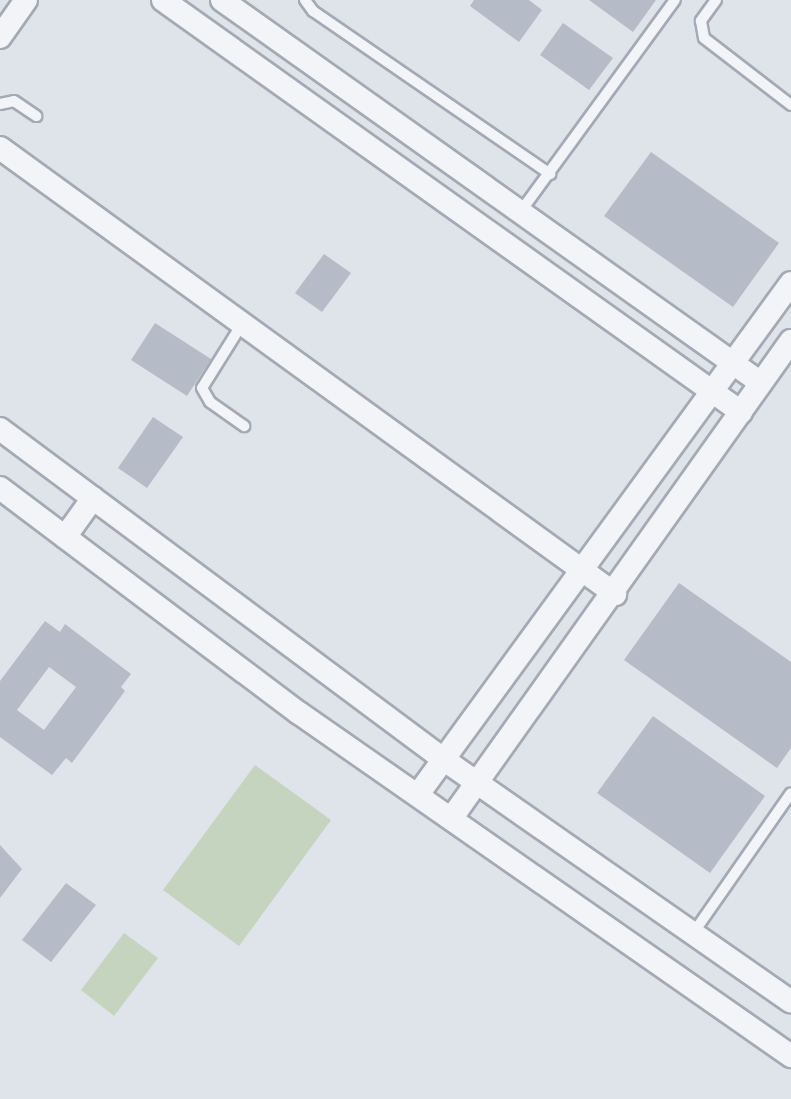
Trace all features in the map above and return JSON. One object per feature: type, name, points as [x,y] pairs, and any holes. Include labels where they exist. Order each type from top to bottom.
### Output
[{"type":"street","points":[[0,37],[26,0]]},
{"type":"street","points":[[162,0],[365,141],[741,412]]},
{"type":"street","points":[[222,0],[761,383]]},
{"type":"street","points":[[365,141],[383,114]]},
{"type":"street","points":[[0,148],[615,594]]},
{"type":"street","points":[[419,794],[582,572],[709,390],[791,283]]},
{"type":"street","points":[[453,816],[477,779],[615,594],[791,341]]},
{"type":"street","points":[[0,429],[443,759],[477,779],[790,1000]]},
{"type":"street","points":[[0,488],[299,713],[453,816],[791,1056]]},
{"type":"street","points":[[65,537],[93,498]]},
{"type":"lane","points":[[305,0],[313,11],[550,174]]},
{"type":"lane","points":[[521,212],[675,0]]},
{"type":"lane","points":[[716,0],[701,21],[704,38],[791,105]]},
{"type":"lane","points":[[0,104],[14,101],[36,116]]},
{"type":"lane","points":[[242,324],[202,388],[210,402],[244,426]]},
{"type":"lane","points":[[694,932],[791,794]]},
{"type":"green space","points":[[255,765],[331,820],[239,946],[163,890]]},
{"type":"green space","points":[[124,933],[158,958],[114,1016],[81,990]]},
{"type":"building","points":[[474,0],[529,0],[542,10],[519,42],[470,6]]},
{"type":"building","points":[[589,0],[656,0],[633,32]]},
{"type":"building","points":[[563,23],[613,58],[589,90],[540,55]]},
{"type":"building","points":[[651,152],[779,243],[733,307],[604,216]]},
{"type":"building","points":[[324,254],[351,273],[322,312],[295,293]]},
{"type":"building","points":[[155,323],[211,359],[187,396],[131,360]]},
{"type":"building","points":[[153,417],[183,437],[147,488],[118,468]]},
{"type":"building","points":[[679,583],[791,662],[791,748],[777,768],[624,660]]},
{"type":"building","points":[[45,621],[60,632],[65,624],[131,674],[121,687],[125,691],[72,763],[66,758],[52,775],[0,737],[0,681]],"holes":[[[49,667],[76,687],[44,730],[17,710]]]},
{"type":"building","points":[[653,716],[765,796],[710,873],[597,793]]},
{"type":"building","points":[[0,845],[22,869],[0,898]]},
{"type":"building","points":[[66,883],[96,905],[51,962],[22,940]]}]
